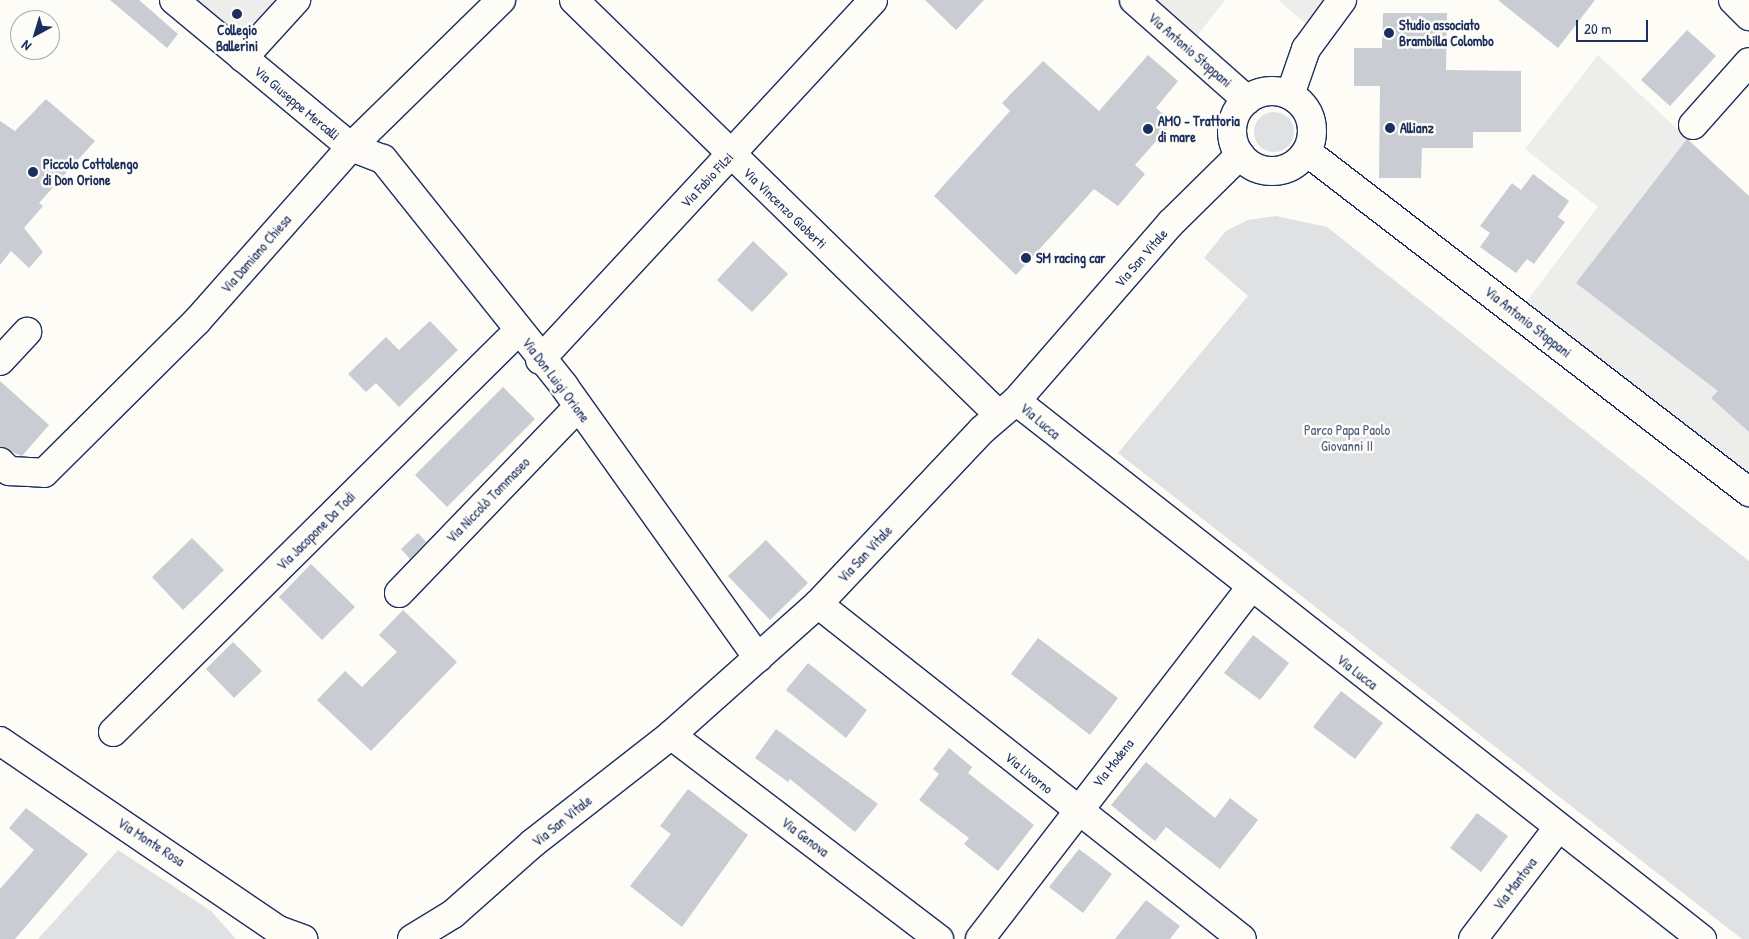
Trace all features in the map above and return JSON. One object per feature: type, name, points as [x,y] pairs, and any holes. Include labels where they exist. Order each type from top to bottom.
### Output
[{"type":"street","name":"Via Giuseppe Mercalli","points":[[174,0],[351,147]]},
{"type":"street","name":"Via Giuseppe Mercalli","points":[[243,58],[296,0]]},
{"type":"street","name":"Via Damiano Chiesa","points":[[0,462],[9,471],[44,473],[197,321],[351,147],[501,0]]},
{"type":"street","name":"Via Vincenzo Gioberti","points":[[574,0],[730,155],[1007,408]]},
{"type":"street","name":"Via Fabio Filzi","points":[[540,360],[873,0]]},
{"type":"street","name":"Via Antonio Stoppani","points":[[1134,0],[1247,100]]},
{"type":"street","points":[[1290,95],[1306,49],[1342,0]]},
{"type":"street","points":[[1733,0],[1749,16]]},
{"type":"street","points":[[1693,125],[1749,62]]},
{"type":"street","points":[[1272,90],[1290,95],[1310,116],[1313,128],[1307,152],[1287,168],[1275,171],[1256,167],[1240,155],[1232,124],[1247,100],[1272,90]]},
{"type":"street","name":"Via Don Luigi Orione","points":[[351,147],[383,159],[578,407],[758,658]]},
{"type":"street","name":"Via Antonio Stoppani","points":[[1307,152],[1749,492]]},
{"type":"street","name":"Via San Vitale","points":[[412,939],[453,914],[533,844],[671,735],[818,604],[1007,408],[1171,223],[1240,155]]},
{"type":"street","name":"Via Jacopone Da Todi","points":[[113,732],[519,330]]},
{"type":"street","points":[[0,361],[27,332]]},
{"type":"street","name":"Via Niccolò Tommaseo","points":[[399,593],[578,407]]},
{"type":"street","name":"Via Lucca","points":[[1007,408],[1250,589],[1702,939]]},
{"type":"street","name":"Via Modena","points":[[980,939],[1076,811],[1250,589]]},
{"type":"street","name":"Via Livorno","points":[[818,604],[1076,811],[1242,939]]},
{"type":"street","name":"Via Genova","points":[[671,735],[939,939]]},
{"type":"street","name":"Via Monte Rosa","points":[[0,741],[221,888],[282,937]]},
{"type":"street","name":"Via Mantova","points":[[1473,939],[1558,828]]},
{"type":"street","name":"Via San Vitale","points":[[444,939],[453,914]]},
{"type":"shaded area","name":"Collegio Ballerini","points":[[195,0],[276,0],[251,27],[230,29]]},
{"type":"shaded area","points":[[1138,0],[1225,0],[1189,46]]},
{"type":"shaded area","points":[[1278,0],[1337,0],[1315,31]]},
{"type":"shaded area","points":[[1598,55],[1749,196],[1749,485],[1519,311],[1598,207],[1525,149]]},
{"type":"green space","points":[[1278,112],[1285,115],[1291,121],[1294,132],[1293,140],[1285,149],[1278,152],[1270,152],[1263,149],[1255,140],[1254,128],[1257,121],[1266,113]]},
{"type":"green space","name":"Parco Papa Paolo Giovanni II","points":[[1276,216],[1327,227],[1749,561],[1749,939],[1742,939],[1118,453],[1248,296],[1204,258],[1226,231],[1248,220]]},
{"type":"green space","points":[[118,850],[211,911],[236,939],[38,939]]},
{"type":"building","points":[[110,0],[139,0],[178,34],[167,48]]},
{"type":"building","points":[[925,0],[984,0],[956,30]]},
{"type":"building","points":[[1498,0],[1595,0],[1558,48]]},
{"type":"building","points":[[1383,13],[1447,13],[1446,70],[1521,71],[1521,132],[1473,132],[1473,148],[1422,148],[1421,178],[1379,178],[1380,86],[1354,86],[1354,48],[1382,48]]},
{"type":"building","points":[[1687,30],[1716,56],[1670,106],[1641,80]]},
{"type":"building","points":[[1148,55],[1178,81],[1156,108],[1173,122],[1135,165],[1145,174],[1118,206],[1094,189],[1016,275],[934,196],[1010,111],[1002,103],[1043,61],[1099,111]]},
{"type":"building","name":"Piccolo Cottolengo di Don Orione","points":[[46,99],[95,141],[39,203],[43,206],[24,228],[43,252],[29,268],[11,251],[0,265],[0,121],[15,131]]},
{"type":"building","points":[[1687,139],[1749,196],[1749,432],[1711,398],[1718,391],[1576,283]]},
{"type":"building","points":[[1533,174],[1569,201],[1558,217],[1565,222],[1534,264],[1527,259],[1516,273],[1480,247],[1490,233],[1480,226],[1512,183],[1521,190]]},
{"type":"building","points":[[753,241],[788,274],[752,312],[717,280]]},
{"type":"building","points":[[430,321],[458,350],[399,407],[376,383],[366,392],[348,374],[386,337],[399,350]]},
{"type":"building","points":[[0,381],[49,425],[22,456],[0,447]]},
{"type":"building","points":[[503,387],[535,419],[447,507],[415,475]]},
{"type":"building","points":[[418,533],[426,542],[410,559],[401,549]]},
{"type":"building","points":[[192,538],[224,570],[183,610],[152,577]]},
{"type":"building","points":[[766,540],[808,583],[770,620],[728,576]]},
{"type":"building","points":[[311,564],[355,607],[322,640],[279,597]]},
{"type":"building","points":[[403,610],[457,662],[371,751],[317,700],[345,671],[362,687],[397,652],[379,635]]},
{"type":"building","points":[[1253,635],[1289,663],[1260,700],[1224,673]]},
{"type":"building","points":[[1038,638],[1118,698],[1090,735],[1011,674]]},
{"type":"building","points":[[233,642],[262,671],[234,698],[206,669]]},
{"type":"building","points":[[808,663],[867,710],[846,738],[786,690]]},
{"type":"building","points":[[1341,691],[1383,723],[1355,759],[1313,727]]},
{"type":"building","points":[[776,729],[878,804],[855,832],[790,779],[788,782],[755,758]]},
{"type":"building","points":[[949,748],[972,767],[968,773],[1034,825],[998,871],[964,844],[969,838],[919,800],[939,774],[933,769]]},
{"type":"building","points":[[1146,762],[1215,818],[1230,798],[1258,820],[1220,869],[1166,827],[1155,841],[1111,805]]},
{"type":"building","points":[[688,789],[748,835],[682,927],[630,886],[671,834],[660,826]]},
{"type":"building","points":[[26,808],[88,854],[15,939],[0,939],[0,889],[34,850],[9,828]]},
{"type":"building","points":[[1477,813],[1508,836],[1481,872],[1450,848]]},
{"type":"building","points":[[1079,849],[1112,874],[1083,913],[1049,887]]},
{"type":"building","points":[[1146,900],[1180,926],[1170,939],[1115,939]]},
{"type":"place","name":"Collegio Ballerini","points":[[237,14]]},
{"type":"place","name":"Studio associato Brambilla Colombo","points":[[1389,33]]},
{"type":"place","name":"Allianz","points":[[1390,128]]},
{"type":"place","name":"AMO - Trattoria di mare","points":[[1148,129]]},
{"type":"place","name":"Piccolo Cottolengo di Don Orione","points":[[33,172]]},
{"type":"place","name":"SM racing car","points":[[1026,258]]}]
